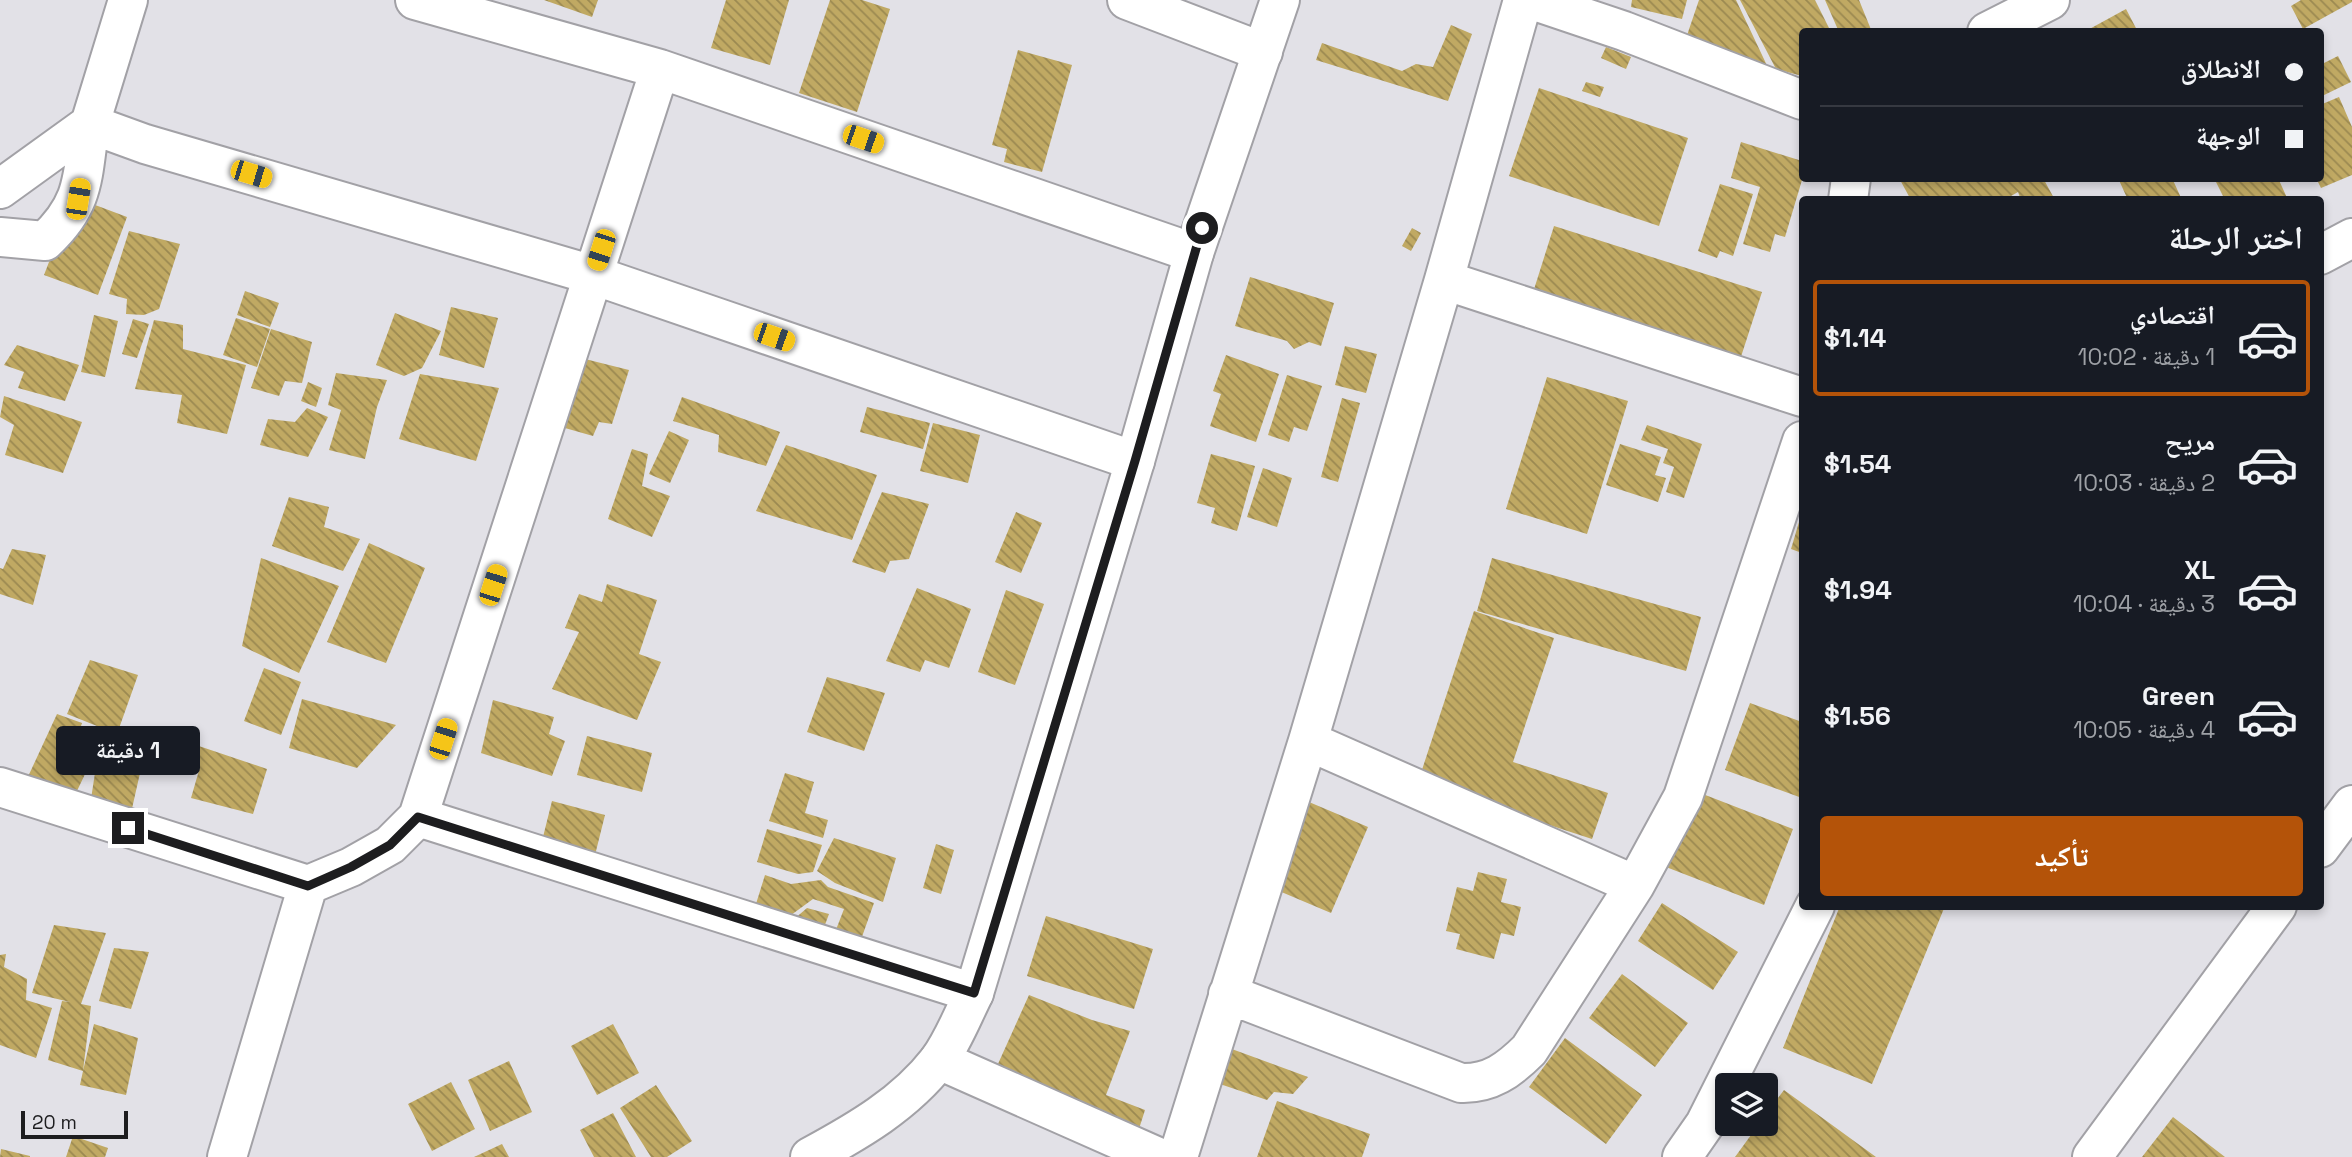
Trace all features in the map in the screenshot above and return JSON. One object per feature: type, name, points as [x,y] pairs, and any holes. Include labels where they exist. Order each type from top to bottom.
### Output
[{"type":"street","points":[[0,237],[45,241],[63,224],[78,199],[90,124],[128,0]]},
{"type":"street","points":[[415,0],[660,69],[1194,253]]},
{"type":"street","points":[[1127,0],[1263,52]]},
{"type":"street","points":[[810,1157],[862,1128],[896,1104],[939,1059],[974,993],[1135,461],[1194,253],[1280,0]]},
{"type":"street","points":[[1178,1157],[1308,741],[1444,280],[1523,0]]},
{"type":"street","points":[[1532,0],[1636,35],[1799,99]]},
{"type":"street","points":[[1995,28],[2050,0]]},
{"type":"street","points":[[0,787],[308,886],[351,867],[390,845],[418,817],[660,69]]},
{"type":"street","points":[[0,189],[90,124]]},
{"type":"street","points":[[90,124],[145,144],[593,275],[1135,461]]},
{"type":"street","points":[[2324,253],[2352,238]]},
{"type":"street","points":[[1444,280],[1799,396]]},
{"type":"street","points":[[1228,994],[1461,1083],[1478,1084],[1511,1068],[1529,1050],[1635,886],[1683,797],[1799,450]]},
{"type":"street","points":[[1308,741],[1635,886]]},
{"type":"street","points":[[2324,843],[2352,805]]},
{"type":"street","points":[[418,817],[974,993]]},
{"type":"street","points":[[228,1157],[308,886]]},
{"type":"street","points":[[1682,1157],[1705,1124],[1813,910]]},
{"type":"street","points":[[2092,1157],[2274,910]]},
{"type":"street","points":[[939,1059],[1158,1157]]},
{"type":"building","points":[[544,0],[598,0],[592,17]]},
{"type":"building","points":[[726,0],[789,0],[770,65],[711,48]]},
{"type":"building","points":[[830,0],[862,0],[890,9],[857,112],[799,93]]},
{"type":"building","points":[[1632,0],[1687,0],[1682,19],[1631,7]]},
{"type":"building","points":[[1699,0],[1736,0],[1771,74],[1684,44]]},
{"type":"building","points":[[1740,0],[1815,0],[1829,28],[1799,28],[1799,75],[1776,69]]},
{"type":"building","points":[[1825,0],[1859,0],[1870,28],[1837,28]]},
{"type":"building","points":[[2301,0],[2352,0],[2305,28],[2291,6]]},
{"type":"building","points":[[2126,9],[2136,28],[2091,28]]},
{"type":"building","points":[[1451,25],[1472,34],[1448,101],[1316,60],[1322,43],[1402,71],[1416,64],[1433,67]]},
{"type":"building","points":[[1606,47],[1631,57],[1626,69],[1601,58]]},
{"type":"building","points":[[1018,50],[1072,65],[1042,172],[1004,162],[1007,149],[992,145]]},
{"type":"building","points":[[2338,56],[2351,82],[2324,95],[2324,63]]},
{"type":"building","points":[[1586,82],[1604,87],[1600,97],[1582,91]]},
{"type":"building","points":[[1539,88],[1688,138],[1659,226],[1509,176]]},
{"type":"building","points":[[2339,97],[2352,127],[2352,175],[2321,188],[2318,182],[2324,182],[2324,103]]},
{"type":"building","points":[[1741,142],[1799,160],[1799,182],[1801,182],[1785,237],[1775,234],[1770,252],[1743,244],[1760,187],[1731,178]]},
{"type":"building","points":[[1901,182],[2045,182],[2053,196],[2020,196],[2018,192],[2011,196],[1909,196]]},
{"type":"building","points":[[2120,182],[2174,182],[2180,196],[2126,196]]},
{"type":"building","points":[[2216,182],[2280,182],[2286,196],[2223,196]]},
{"type":"building","points":[[1720,184],[1753,194],[1733,256],[1720,251],[1717,258],[1698,251]]},
{"type":"building","points":[[74,197],[127,217],[98,295],[44,275]]},
{"type":"building","points":[[1554,226],[1762,292],[1737,369],[1530,302]]},
{"type":"building","points":[[1412,228],[1421,233],[1411,251],[1402,246]]},
{"type":"building","points":[[129,231],[180,244],[159,309],[144,315],[126,314],[127,299],[109,294]]},
{"type":"building","points":[[1250,277],[1334,303],[1321,346],[1309,342],[1294,349],[1287,341],[1235,326]]},
{"type":"building","points":[[245,291],[279,303],[270,327],[237,315]]},
{"type":"building","points":[[451,307],[498,318],[484,368],[439,355]]},
{"type":"building","points":[[395,313],[441,331],[422,368],[404,376],[376,365]]},
{"type":"building","points":[[94,315],[118,321],[105,377],[81,372]]},
{"type":"building","points":[[236,318],[270,329],[257,367],[223,355]]},
{"type":"building","points":[[133,319],[149,324],[137,358],[122,354]]},
{"type":"building","points":[[154,320],[183,325],[183,349],[246,365],[227,434],[177,423],[182,395],[135,389]]},
{"type":"building","points":[[271,329],[312,342],[302,383],[285,381],[279,396],[251,388]]},
{"type":"building","points":[[17,345],[79,365],[65,401],[18,388],[24,372],[4,365]]},
{"type":"building","points":[[1345,346],[1377,354],[1366,393],[1335,385]]},
{"type":"building","points":[[1226,355],[1279,374],[1256,442],[1210,426],[1221,394],[1213,391]]},
{"type":"building","points":[[577,357],[629,370],[612,424],[599,422],[593,436],[558,426]]},
{"type":"building","points":[[336,373],[387,380],[377,407],[365,459],[329,450],[341,410],[328,405]]},
{"type":"building","points":[[420,374],[499,388],[476,461],[399,439]]},
{"type":"building","points":[[1287,375],[1322,386],[1307,431],[1294,427],[1289,442],[1268,435]]},
{"type":"building","points":[[1547,377],[1628,401],[1587,534],[1506,509]]},
{"type":"building","points":[[308,382],[322,388],[316,407],[301,401]]},
{"type":"building","points":[[4,396],[82,422],[63,473],[5,455],[14,425],[0,417]]},
{"type":"building","points":[[682,397],[780,432],[766,466],[718,452],[719,435],[673,421]]},
{"type":"building","points":[[1342,398],[1360,403],[1338,482],[1321,477]]},
{"type":"building","points":[[867,407],[930,423],[923,449],[860,432]]},
{"type":"building","points":[[307,408],[328,417],[308,457],[260,445],[268,419],[295,422]]},
{"type":"building","points":[[933,423],[980,435],[968,483],[920,471]]},
{"type":"building","points":[[1647,425],[1702,444],[1684,498],[1666,492],[1674,467],[1663,463],[1668,449],[1641,440]]},
{"type":"building","points":[[669,431],[689,440],[670,483],[649,474]]},
{"type":"building","points":[[1620,444],[1661,457],[1655,475],[1666,478],[1658,502],[1606,485]]},
{"type":"building","points":[[786,445],[877,475],[852,540],[756,511]]},
{"type":"building","points":[[632,449],[648,454],[642,486],[670,496],[652,537],[608,519]]},
{"type":"building","points":[[1211,454],[1255,466],[1237,531],[1211,523],[1215,508],[1197,503]]},
{"type":"building","points":[[1263,468],[1292,478],[1277,527],[1247,517]]},
{"type":"building","points":[[882,492],[929,504],[909,559],[890,561],[885,573],[852,562]]},
{"type":"building","points":[[289,497],[329,507],[324,527],[360,539],[343,571],[272,546]]},
{"type":"building","points":[[1016,512],[1042,523],[1021,573],[995,562]]},
{"type":"building","points":[[1799,522],[1799,552],[1791,549]]},
{"type":"building","points":[[369,543],[425,568],[386,663],[327,642]]},
{"type":"building","points":[[12,549],[46,555],[33,605],[0,594],[0,568],[3,569]]},
{"type":"building","points":[[261,558],[339,586],[299,673],[242,646]]},
{"type":"building","points":[[1492,558],[1701,617],[1686,671],[1477,611]]},
{"type":"building","points":[[607,584],[657,600],[639,654],[661,662],[637,720],[552,689],[579,632],[565,628],[579,594],[602,602]]},
{"type":"building","points":[[917,588],[971,609],[949,668],[925,660],[920,672],[886,661]]},
{"type":"building","points":[[1006,590],[1044,604],[1015,685],[978,672]]},
{"type":"building","points":[[1474,611],[1554,638],[1513,762],[1608,793],[1592,839],[1418,782]]},
{"type":"building","points":[[90,660],[138,675],[117,734],[67,714]]},
{"type":"building","points":[[264,668],[301,682],[281,735],[244,721]]},
{"type":"building","points":[[827,677],[885,693],[864,751],[807,732]]},
{"type":"building","points":[[302,699],[396,725],[357,768],[289,748]]},
{"type":"building","points":[[493,700],[554,717],[549,734],[565,741],[552,776],[481,753]]},
{"type":"building","points":[[1750,703],[1799,721],[1799,797],[1725,770]]},
{"type":"building","points":[[57,714],[82,723],[76,741],[98,747],[76,793],[26,781]]},
{"type":"building","points":[[587,736],[652,753],[642,792],[577,775]]},
{"type":"building","points":[[115,737],[147,742],[131,813],[91,799],[99,747]]},
{"type":"building","points":[[187,742],[267,769],[253,814],[191,798],[200,767],[180,758]]},
{"type":"building","points":[[785,773],[814,782],[805,813],[828,820],[823,838],[769,821]]},
{"type":"building","points":[[1695,791],[1793,829],[1764,905],[1666,867]]},
{"type":"building","points":[[552,801],[605,815],[593,863],[540,849]]},
{"type":"building","points":[[1309,802],[1368,827],[1331,913],[1272,888]]},
{"type":"building","points":[[767,829],[822,845],[813,872],[798,874],[757,862]]},
{"type":"building","points":[[834,838],[896,858],[883,902],[835,883],[817,871]]},
{"type":"building","points":[[936,844],[954,850],[941,894],[923,888]]},
{"type":"building","points":[[1478,872],[1507,879],[1501,902],[1521,907],[1514,936],[1501,933],[1494,959],[1456,949],[1460,934],[1446,931],[1457,887],[1473,891]]},
{"type":"building","points":[[765,875],[791,884],[821,880],[828,887],[874,903],[858,948],[832,940],[844,909],[813,899],[787,918],[755,907]]},
{"type":"building","points":[[1662,903],[1738,952],[1713,990],[1638,941]]},
{"type":"building","points":[[807,908],[829,914],[820,938],[793,920]]},
{"type":"building","points":[[1838,910],[1943,910],[1872,1084],[1783,1048]]},
{"type":"building","points":[[1046,916],[1153,949],[1134,1009],[1027,976]]},
{"type":"building","points":[[54,925],[106,933],[81,1004],[91,1006],[83,1071],[48,1060],[62,1001],[70,1002],[32,993]]},
{"type":"building","points":[[114,948],[149,952],[131,1009],[99,1001]]},
{"type":"building","points":[[6,954],[4,967],[27,979],[26,1000],[52,1008],[36,1058],[0,1045],[0,955]]},
{"type":"building","points":[[1622,974],[1688,1023],[1655,1067],[1589,1018]]},
{"type":"building","points":[[1029,995],[1092,1020],[1130,1031],[1106,1095],[1145,1110],[1138,1132],[993,1075]]},
{"type":"building","points":[[94,1024],[138,1038],[126,1095],[80,1085]]},
{"type":"building","points":[[613,1024],[639,1073],[597,1095],[571,1046]]},
{"type":"building","points":[[1565,1038],[1642,1095],[1606,1144],[1529,1087]]},
{"type":"building","points":[[1229,1048],[1308,1077],[1293,1094],[1274,1092],[1267,1100],[1217,1083]]},
{"type":"building","points":[[509,1061],[532,1112],[490,1131],[468,1080]]},
{"type":"building","points":[[451,1082],[475,1129],[432,1151],[408,1104]]},
{"type":"building","points":[[656,1085],[692,1141],[667,1157],[651,1157],[620,1108]]},
{"type":"building","points":[[1784,1090],[1876,1157],[1735,1157],[1750,1136],[1778,1136],[1778,1098]]},
{"type":"building","points":[[1277,1101],[1370,1134],[1362,1157],[1257,1157]]},
{"type":"building","points":[[613,1113],[636,1157],[594,1157],[580,1130]]},
{"type":"building","points":[[2173,1117],[2225,1157],[2142,1157]]},
{"type":"building","points":[[73,1136],[108,1148],[105,1157],[66,1157]]},
{"type":"building","points":[[502,1144],[509,1157],[474,1157]]},
{"type":"building","points":[[1,1149],[30,1156],[30,1157],[0,1157]]},
{"type":"route","points":[[128,828],[308,886],[351,867],[390,845],[418,817],[974,993],[1135,461],[1202,228]]}]
